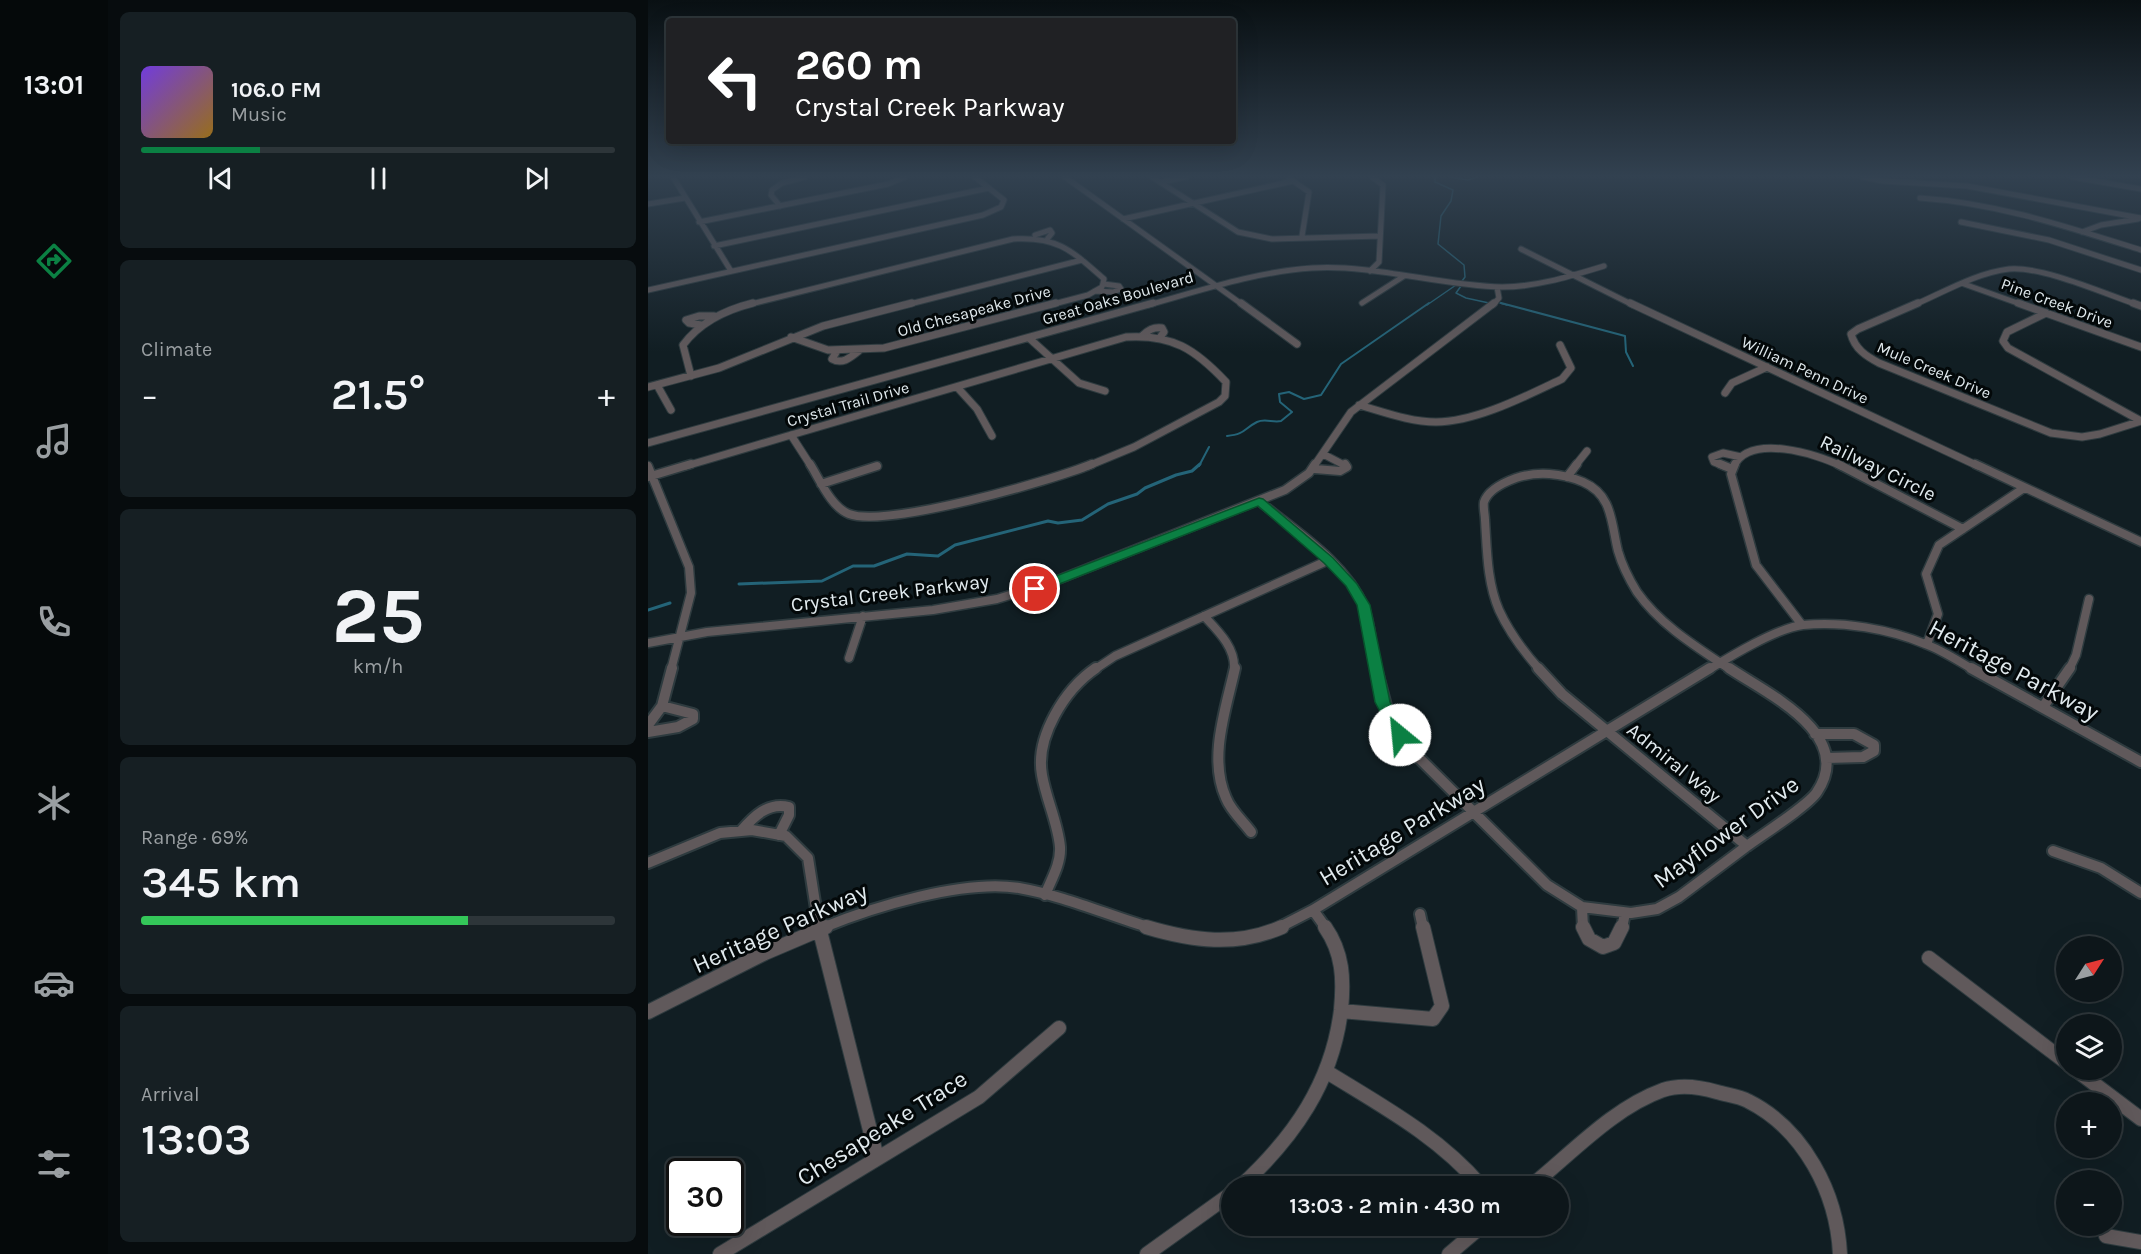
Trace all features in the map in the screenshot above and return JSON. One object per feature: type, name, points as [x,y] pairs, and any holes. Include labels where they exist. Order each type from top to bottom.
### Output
[{"type":"street","points":[[707,236],[731,272]]},
{"type":"street","points":[[714,246],[764,236]]},
{"type":"street","points":[[648,290],[887,236]]},
{"type":"street","name":"Old Chesapeake Drive","points":[[692,376],[683,345],[691,333],[701,325],[734,308],[1013,239],[1033,236],[1059,242],[1104,279],[1104,284]]},
{"type":"street","points":[[1147,236],[1297,344]]},
{"type":"street","points":[[1248,236],[1272,238],[1380,236],[1379,262],[1370,271]]},
{"type":"street","points":[[2027,236],[2049,240],[2141,270]]},
{"type":"street","points":[[2094,236],[2141,250]]},
{"type":"street","name":"William Penn Drive","points":[[1521,249],[1767,368],[2141,542]]},
{"type":"street","points":[[648,387],[692,376],[740,360],[790,337],[823,326],[1082,260]]},
{"type":"street","name":"Great Oaks Boulevard","points":[[648,443],[1216,285],[1281,271],[1322,268],[1370,271],[1497,287],[1541,284],[1604,266]]},
{"type":"street","name":"Mule Creek Drive","points":[[2141,306],[2047,274],[2025,270],[1996,271],[1852,333],[1853,344],[1861,353],[1879,363],[2050,433],[2082,437],[2100,434],[2141,421]]},
{"type":"street","points":[[1362,303],[1404,276]]},
{"type":"street","name":"Old Chesapeake Drive","points":[[790,337],[820,348],[837,351],[904,345],[1094,291],[1113,292],[1121,289],[1119,286],[1104,284],[1094,291]]},
{"type":"street","name":"Pine Creek Drive","points":[[1964,284],[2141,347]]},
{"type":"street","name":"Crystal Creek Parkway","points":[[648,643],[681,635],[747,627],[977,604],[1055,581],[1259,501],[1291,487],[1315,469],[1346,418],[1359,405],[1493,305],[1498,298],[1497,287]]},
{"type":"street","points":[[2046,313],[2007,332],[2003,341],[2008,348],[2141,421]]},
{"type":"street","name":"Old Chesapeake Drive","points":[[701,325],[688,323],[686,320],[699,316],[716,316]]},
{"type":"street","name":"Crystal Trail Drive","points":[[650,477],[1114,340],[1161,336],[1183,344],[1226,382],[1225,396],[1209,409],[1134,447],[1083,468],[1026,486],[893,517],[868,518],[845,513],[834,504],[821,484]]},
{"type":"street","points":[[1029,338],[1079,383],[1105,391]]},
{"type":"street","points":[[1359,405],[1420,421],[1439,422],[1461,419],[1562,379],[1571,368],[1560,345]]},
{"type":"street","name":"Old Chesapeake Drive","points":[[837,351],[832,359],[838,363],[845,361],[860,350]]},
{"type":"street","points":[[1725,393],[1732,383],[1767,368]]},
{"type":"street","points":[[657,385],[671,410]]},
{"type":"street","points":[[957,387],[977,409],[992,436]]},
{"type":"street","points":[[791,435],[821,484],[877,466]]},
{"type":"street","name":"Railway Circle","points":[[1732,468],[1714,462],[1712,457],[1723,453],[1741,456],[1754,451],[1785,448],[1806,452],[1825,458],[1963,529]]},
{"type":"street","points":[[1587,451],[1568,477],[1592,488],[1608,505],[1619,555],[1626,574],[1639,595],[1656,614],[1683,636],[1790,710],[1821,741],[1826,758],[1863,757],[1874,751],[1874,745],[1867,738],[1857,734],[1815,734]]},
{"type":"street","points":[[1315,469],[1340,471],[1347,467],[1323,454]]},
{"type":"street","points":[[1741,456],[1733,464],[1731,474],[1756,565],[1802,625]]},
{"type":"street","points":[[648,466],[650,477],[691,575],[691,593],[662,706],[648,725]]},
{"type":"street","name":"Admiral Way","points":[[1568,477],[1529,475],[1509,480],[1488,494],[1484,503],[1490,579],[1497,603],[1509,628],[1536,667],[1562,694],[1747,846]]},
{"type":"street","points":[[1928,644],[1938,614],[1926,574],[1939,545],[2024,488]]},
{"type":"street","name":"Mayflower Drive","points":[[1259,501],[1329,560],[1351,584],[1364,605],[1383,702],[1407,746],[1547,885],[1582,907],[1625,913],[1657,909],[1679,897],[1816,794],[1826,774],[1826,758]]},
{"type":"street","points":[[1045,895],[1059,861],[1060,846],[1041,773],[1042,748],[1052,721],[1068,696],[1086,675],[1115,656],[1329,560]]},
{"type":"street","points":[[2043,706],[2066,676],[2076,655],[2089,599]]},
{"type":"street","points":[[1204,615],[1229,643],[1234,653],[1235,667],[1218,755],[1220,781],[1226,799],[1251,832]]},
{"type":"street","points":[[849,658],[863,616]]},
{"type":"street","name":"Heritage Parkway","points":[[648,1012],[819,928],[874,907],[930,894],[1017,888],[1209,941],[1247,939],[1284,926],[1313,910],[1721,662],[1771,636],[1802,625],[1849,626],[1890,632],[1928,644],[2141,762]]},
{"type":"street","points":[[648,732],[678,727],[693,719],[693,714],[662,706]]},
{"type":"street","points":[[741,831],[756,814],[783,804],[789,807],[789,815],[779,835]]},
{"type":"street","points":[[648,863],[720,833],[752,830],[786,836],[808,858],[819,928],[877,1158]]},
{"type":"street","points":[[2053,851],[2101,868],[2141,893]]},
{"type":"street","points":[[1582,907],[1583,930],[1589,940],[1601,947],[1609,946],[1618,939],[1625,913]]},
{"type":"street","points":[[1252,1176],[1272,1158],[1300,1124],[1321,1088],[1336,1047],[1344,973],[1336,945],[1313,910]]},
{"type":"street","points":[[1341,1011],[1419,1019],[1433,1018],[1442,1006],[1420,914]]},
{"type":"street","points":[[1929,958],[2056,1055]]},
{"type":"street","name":"Chesapeake Trace","points":[[720,1254],[979,1097],[1059,1028]]},
{"type":"street","points":[[1327,1072],[1452,1155],[1472,1176]]},
{"type":"street","points":[[2089,1080],[2141,1119]]},
{"type":"street","points":[[1544,1176],[1630,1107],[1665,1089],[1700,1087],[1748,1101],[1785,1127],[1812,1161],[1833,1204],[1840,1254]]},
{"type":"street","points":[[1147,1254],[1221,1201]]},
{"type":"street","points":[[1449,1254],[1470,1236]]},
{"type":"street","points":[[2106,1236],[2141,1242]]},
{"type":"waterway","points":[[1439,236],[1438,244],[1464,265],[1465,277],[1462,281]]},
{"type":"waterway","points":[[1427,305],[1456,285]]},
{"type":"waterway","points":[[1461,286],[1456,293],[1466,298],[1489,303]]},
{"type":"waterway","points":[[1227,436],[1241,433],[1260,421],[1281,421],[1292,412],[1280,402],[1279,394],[1289,392],[1304,399],[1321,395],[1341,364],[1429,303]]},
{"type":"waterway","points":[[1500,303],[1507,305]]},
{"type":"waterway","points":[[1501,303],[1625,336],[1626,352],[1633,366]]},
{"type":"waterway","points":[[1199,466],[1209,447]]},
{"type":"waterway","points":[[739,584],[822,581],[853,566],[874,566],[907,554],[938,556],[955,545],[1048,521],[1058,523],[1082,520],[1108,504],[1137,494],[1145,488],[1176,475],[1192,471],[1200,464]]},
{"type":"waterway","points":[[648,610],[670,603]]},
{"type":"route","points":[[1035,589],[1259,501],[1329,560],[1351,584],[1364,605],[1383,702],[1400,735]]}]
